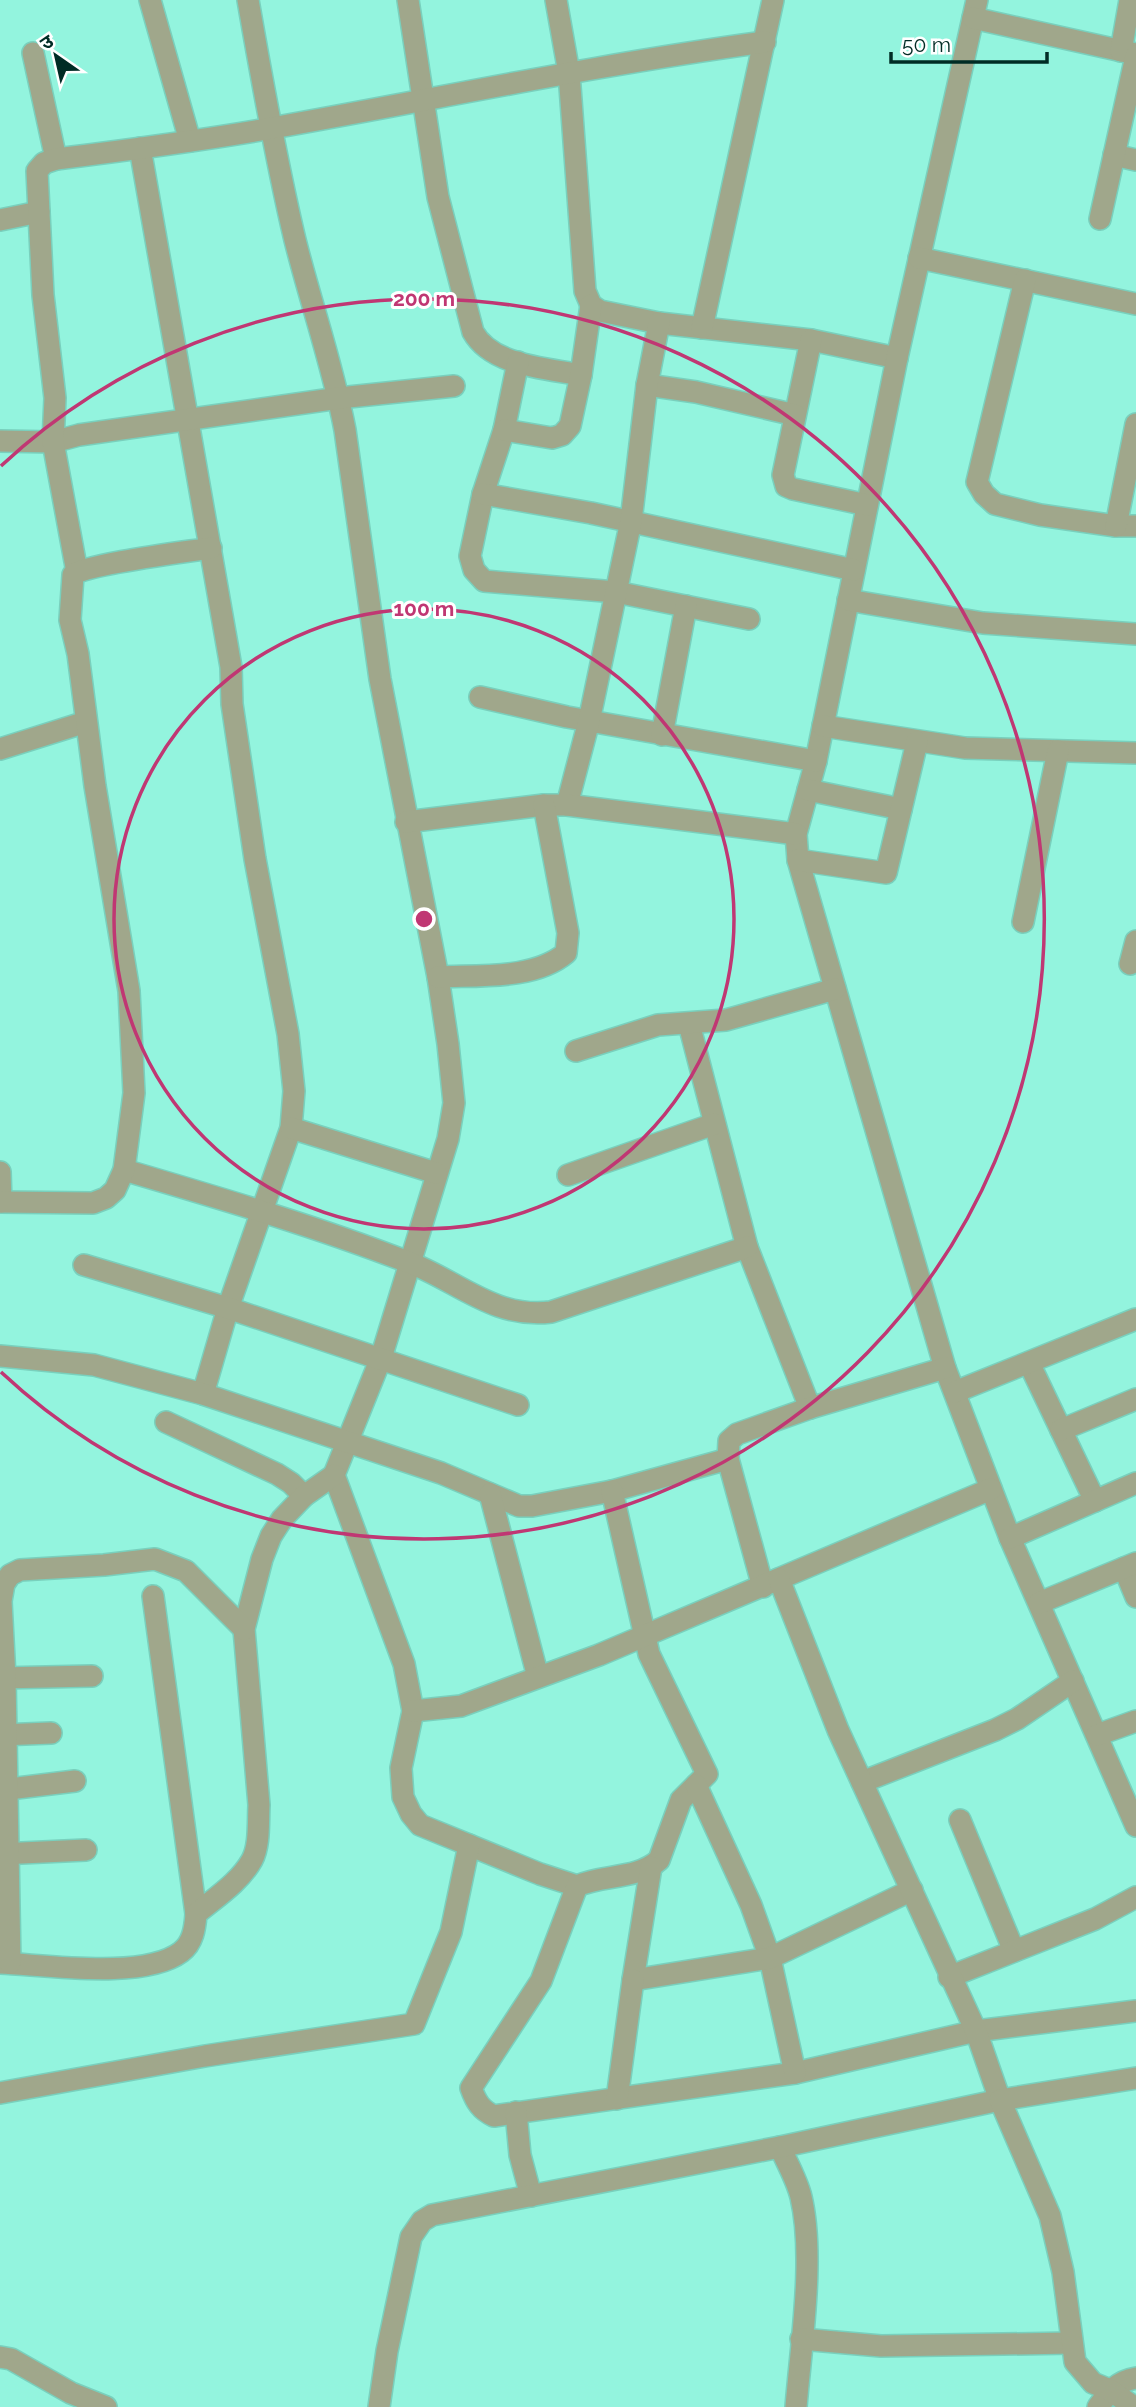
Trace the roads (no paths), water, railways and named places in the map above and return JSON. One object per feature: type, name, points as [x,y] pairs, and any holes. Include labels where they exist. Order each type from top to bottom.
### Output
[{"type":"street","points":[[150,0],[190,141]]},
{"type":"street","points":[[196,1914],[234,1881],[253,1859],[258,1835],[259,1805],[244,1629],[262,1559],[271,1536],[282,1519],[304,1496],[334,1475],[349,1443],[380,1357],[448,1139],[454,1103],[438,977],[406,822],[374,641],[339,398],[296,243],[270,129],[248,0]]},
{"type":"street","points":[[408,0],[439,197],[473,332],[479,344],[489,351],[518,362],[581,375]]},
{"type":"street","points":[[556,0],[569,73],[585,291],[591,304],[600,311],[659,323],[811,340],[897,358]]},
{"type":"street","points":[[702,328],[773,0]]},
{"type":"street","points":[[1100,219],[1131,54],[1130,0]]},
{"type":"street","points":[[1131,54],[975,9],[897,358],[816,761],[796,834],[797,860],[945,1368],[1010,1538],[1097,1735],[1131,1803],[1136,1826]]},
{"type":"street","points":[[0,1172],[0,1202],[93,1203],[106,1198],[115,1190],[124,1170],[134,1093],[129,991],[86,722],[78,654],[70,620],[71,583],[77,572],[53,442],[55,398],[43,295],[37,171],[44,163],[56,159],[270,129],[569,73],[765,42]]},
{"type":"street","points":[[33,53],[56,159]]},
{"type":"street","points":[[140,148],[231,667],[232,704],[255,859],[288,1034],[294,1091],[291,1128],[228,1308],[203,1394]]},
{"type":"street","points":[[1114,155],[1136,160]]},
{"type":"street","points":[[0,219],[39,212]]},
{"type":"street","points":[[919,258],[1136,304]]},
{"type":"street","points":[[1024,281],[977,482],[984,494],[995,504],[1040,514],[1126,526],[1136,424]]},
{"type":"street","points":[[505,430],[552,438],[562,435],[570,426],[581,375],[591,304]]},
{"type":"street","points":[[568,805],[589,721],[631,521],[647,385],[659,323]]},
{"type":"street","points":[[811,340],[783,475],[786,486],[867,505]]},
{"type":"street","points":[[518,362],[505,430],[483,494],[470,556],[474,570],[484,581],[616,593],[749,619]]},
{"type":"street","points":[[647,385],[696,392],[796,415]]},
{"type":"street","points":[[0,441],[53,442],[79,435],[188,419],[339,398],[454,386]]},
{"type":"street","points":[[483,494],[631,521],[854,570]]},
{"type":"street","points":[[77,572],[211,548]]},
{"type":"street","points":[[848,600],[983,622],[1136,634]]},
{"type":"street","points":[[662,735],[686,606]]},
{"type":"street","points":[[480,697],[662,735],[816,761]]},
{"type":"street","points":[[0,749],[86,722]]},
{"type":"street","points":[[823,726],[965,748],[1136,753]]},
{"type":"street","points":[[797,860],[886,873],[917,741]]},
{"type":"street","points":[[1023,922],[1058,751]]},
{"type":"street","points":[[808,790],[901,809]]},
{"type":"street","points":[[406,822],[544,805],[568,805],[796,834]]},
{"type":"street","points":[[438,977],[533,971],[555,962],[566,953],[568,933],[544,805]]},
{"type":"street","points":[[1130,964],[1136,941]]},
{"type":"street","points":[[576,1051],[658,1025],[726,1020],[835,989]]},
{"type":"street","points":[[689,1024],[747,1247],[810,1408]]},
{"type":"street","points":[[568,1175],[714,1124]]},
{"type":"street","points":[[291,1128],[436,1173]]},
{"type":"street","points":[[124,1170],[261,1211],[410,1262],[506,1310],[538,1314],[747,1247]]},
{"type":"street","points":[[84,1265],[380,1357],[518,1405]]},
{"type":"street","points":[[955,1392],[1136,1319]]},
{"type":"street","points":[[0,1356],[94,1365],[203,1394],[441,1473],[519,1506],[612,1491],[728,1459]]},
{"type":"street","points":[[1029,1363],[1095,1501]]},
{"type":"street","points":[[945,1368],[810,1408],[737,1434],[729,1441],[728,1459],[771,1583],[976,2031],[1000,2100],[1050,2216],[1063,2272],[1075,2362],[1104,2398],[1134,2407]]},
{"type":"street","points":[[1061,1430],[1136,1399]]},
{"type":"street","points":[[166,1422],[277,1474],[304,1496]]},
{"type":"street","points":[[334,1475],[404,1664],[412,1711],[401,1768],[403,1797],[411,1814],[420,1825],[540,1874],[577,1886],[651,1867],[659,1860],[681,1800],[707,1774],[649,1654],[612,1491]]},
{"type":"street","points":[[1010,1538],[1136,1483]]},
{"type":"street","points":[[412,1711],[461,1706],[645,1636],[991,1489]]},
{"type":"street","points":[[490,1494],[538,1677]]},
{"type":"street","points":[[153,1596],[196,1914],[194,1934],[182,1951],[162,1962],[133,1968],[5,1963],[1,1601],[4,1584],[20,1570],[155,1559],[186,1571],[244,1629]]},
{"type":"street","points":[[1039,1603],[1130,1565],[1136,1597]]},
{"type":"street","points":[[2,1678],[92,1676]]},
{"type":"street","points":[[863,1782],[995,1730],[1017,1719],[1073,1681]]},
{"type":"street","points":[[1097,1735],[1136,1721]]},
{"type":"street","points":[[3,1735],[51,1734]]},
{"type":"street","points":[[4,1790],[75,1781]]},
{"type":"street","points":[[696,1785],[751,1905],[770,1958],[795,2073]]},
{"type":"street","points":[[960,1820],[1014,1951]]},
{"type":"street","points":[[0,2093],[205,2056],[414,2024],[451,1932],[469,1845]]},
{"type":"street","points":[[4,1854],[86,1850]]},
{"type":"street","points":[[617,2099],[651,1867]]},
{"type":"street","points":[[577,1886],[541,1981],[471,2088],[483,2111],[494,2116],[795,2073],[976,2031],[1136,2011]]},
{"type":"street","points":[[633,1980],[770,1958],[912,1890]]},
{"type":"street","points":[[949,1977],[1096,1919],[1136,1897]]},
{"type":"street","points":[[379,2407],[387,2351],[411,2236],[422,2221],[432,2215],[780,2147],[1000,2100],[1136,2078]]},
{"type":"street","points":[[516,2112],[520,2155],[531,2196]]},
{"type":"street","points":[[780,2147],[800,2194],[805,2216],[806,2274],[796,2407]]},
{"type":"street","points":[[802,2339],[881,2346],[1072,2343]]},
{"type":"street","points":[[0,2357],[11,2359],[71,2393],[106,2407]]},
{"type":"street","points":[[1104,2398],[1125,2380],[1136,2378]]}]
